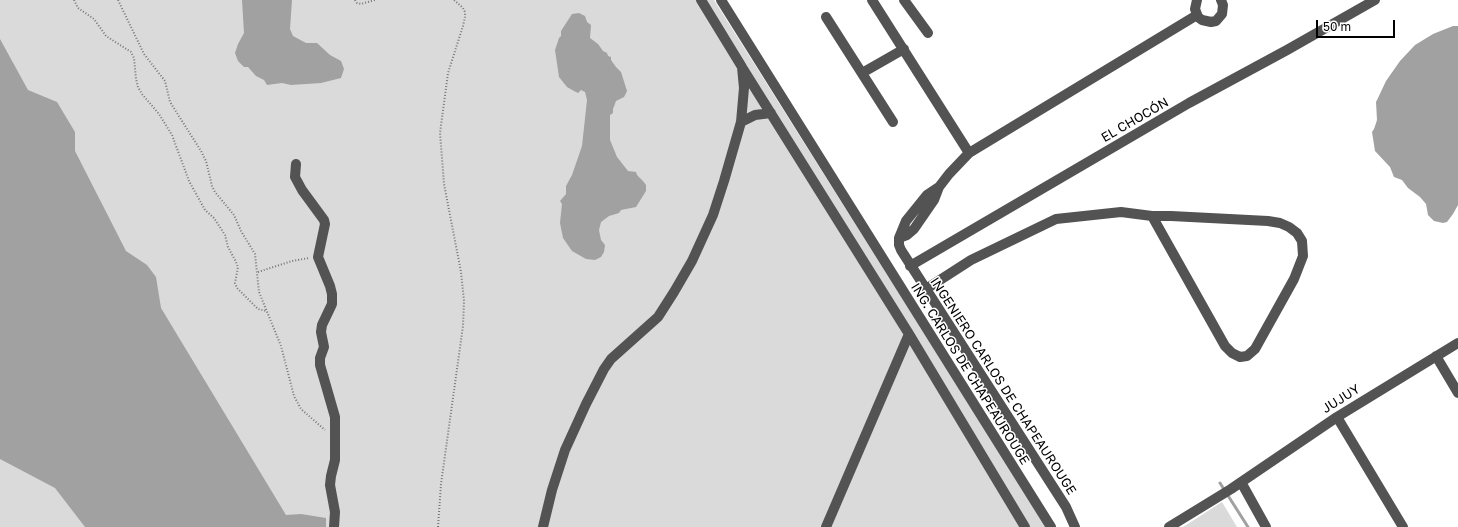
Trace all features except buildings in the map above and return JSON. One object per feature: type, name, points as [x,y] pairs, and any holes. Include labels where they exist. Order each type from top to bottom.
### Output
[{"type":"street","points":[[701,0],[909,334],[1025,527]]},
{"type":"street","name":"ING. CARLOS DE CHAPEAUROUGE","points":[[721,0],[1051,527]]},
{"type":"street","points":[[872,0],[969,152],[1197,15]]},
{"type":"street","points":[[904,0],[928,33]]},
{"type":"street","points":[[1197,0],[1195,9],[1197,15],[1206,22],[1216,21],[1220,18],[1224,10],[1221,0]]},
{"type":"street","name":"EL CHOCÓN","points":[[908,264],[1189,103],[1375,0]]},
{"type":"street","points":[[826,17],[893,122]]},
{"type":"street","points":[[862,73],[904,49]]},
{"type":"street","points":[[543,527],[552,490],[565,450],[604,369],[623,347],[658,317],[692,261],[713,215],[741,122],[744,88],[742,67]]},
{"type":"street","points":[[741,122],[755,115],[771,113]]},
{"type":"street","name":"INGENIERO CARLOS DE CHAPEAUROUGE","points":[[969,152],[939,187],[927,195],[906,222],[899,238],[899,245],[908,264],[926,289],[1066,506],[1075,527]]},
{"type":"street","points":[[296,164],[295,177],[302,190],[324,220],[324,230],[318,257],[332,294],[332,304],[322,325],[321,332],[324,347],[320,358],[320,365],[335,417],[336,460],[331,476],[330,486],[335,512],[334,527]]},
{"type":"street","points":[[926,289],[971,260],[1056,219],[1121,212],[1152,216],[1268,221],[1280,223],[1297,233],[1303,248],[1303,256],[1298,270],[1255,349],[1247,356],[1240,357],[1232,353],[1225,346],[1152,216]]},
{"type":"street","points":[[826,527],[909,334]]},
{"type":"street","name":"JUJUY","points":[[1169,527],[1221,496],[1337,417],[1458,342]]},
{"type":"street","points":[[1436,356],[1458,393]]},
{"type":"street","points":[[1337,417],[1402,527]]},
{"type":"street","points":[[1241,482],[1266,527]]},
{"type":"path","points":[[74,0],[78,8],[94,19],[106,36],[131,52],[134,58],[138,87],[159,114],[172,135],[189,180],[205,210],[214,218],[225,235],[228,247],[238,268],[235,284],[237,288],[258,308],[266,311]]},
{"type":"path","points":[[118,0],[144,54],[165,80],[170,102],[202,151],[215,192],[234,215],[241,231],[250,245],[256,260],[259,292],[281,346],[294,396],[301,409],[313,421],[325,430],[336,435]]},
{"type":"path","points":[[355,0],[357,3],[361,4],[375,0]]},
{"type":"path","points":[[438,527],[441,484],[463,326],[464,301],[461,272],[444,184],[440,133],[448,73],[465,17],[463,8],[454,0]]},
{"type":"path","points":[[258,272],[292,261],[318,257]]},
{"type":"shaded area","points":[[0,0],[714,0],[1046,527],[0,527]]},
{"type":"shaded area","points":[[242,0],[292,0],[290,29],[293,36],[306,43],[317,43],[330,55],[341,61],[344,69],[341,78],[321,83],[291,85],[282,83],[267,85],[264,80],[256,76],[248,67],[244,67],[238,61],[235,53],[244,33]]},
{"type":"shaded area","points":[[579,13],[585,16],[587,22],[591,25],[590,38],[607,53],[608,56],[611,57],[611,60],[621,72],[627,91],[624,97],[616,101],[613,113],[610,115],[610,140],[617,157],[628,171],[636,172],[646,185],[646,191],[636,207],[621,210],[619,213],[609,216],[601,222],[599,230],[601,240],[605,245],[604,252],[601,257],[595,260],[586,259],[572,251],[563,238],[560,223],[562,204],[560,201],[566,194],[566,186],[572,175],[582,146],[587,100],[585,92],[581,90],[578,93],[567,87],[559,77],[555,50],[561,36],[561,31],[572,14]]},
{"type":"shaded area","points":[[1453,26],[1458,26],[1458,205],[1447,222],[1443,223],[1434,221],[1428,215],[1426,204],[1420,197],[1408,188],[1402,180],[1394,177],[1390,167],[1375,151],[1372,132],[1377,120],[1376,102],[1386,81],[1400,61],[1415,45],[1433,34]]},
{"type":"shaded area","points":[[0,39],[28,90],[57,102],[75,132],[75,151],[126,251],[147,265],[156,277],[161,308],[286,515],[301,514],[326,518],[326,527],[85,527],[55,488],[0,459]]},
{"type":"shaded area","points":[[1222,502],[1237,527],[1183,527]]},
{"type":"waterway","points":[[1220,483],[1248,527]]}]
